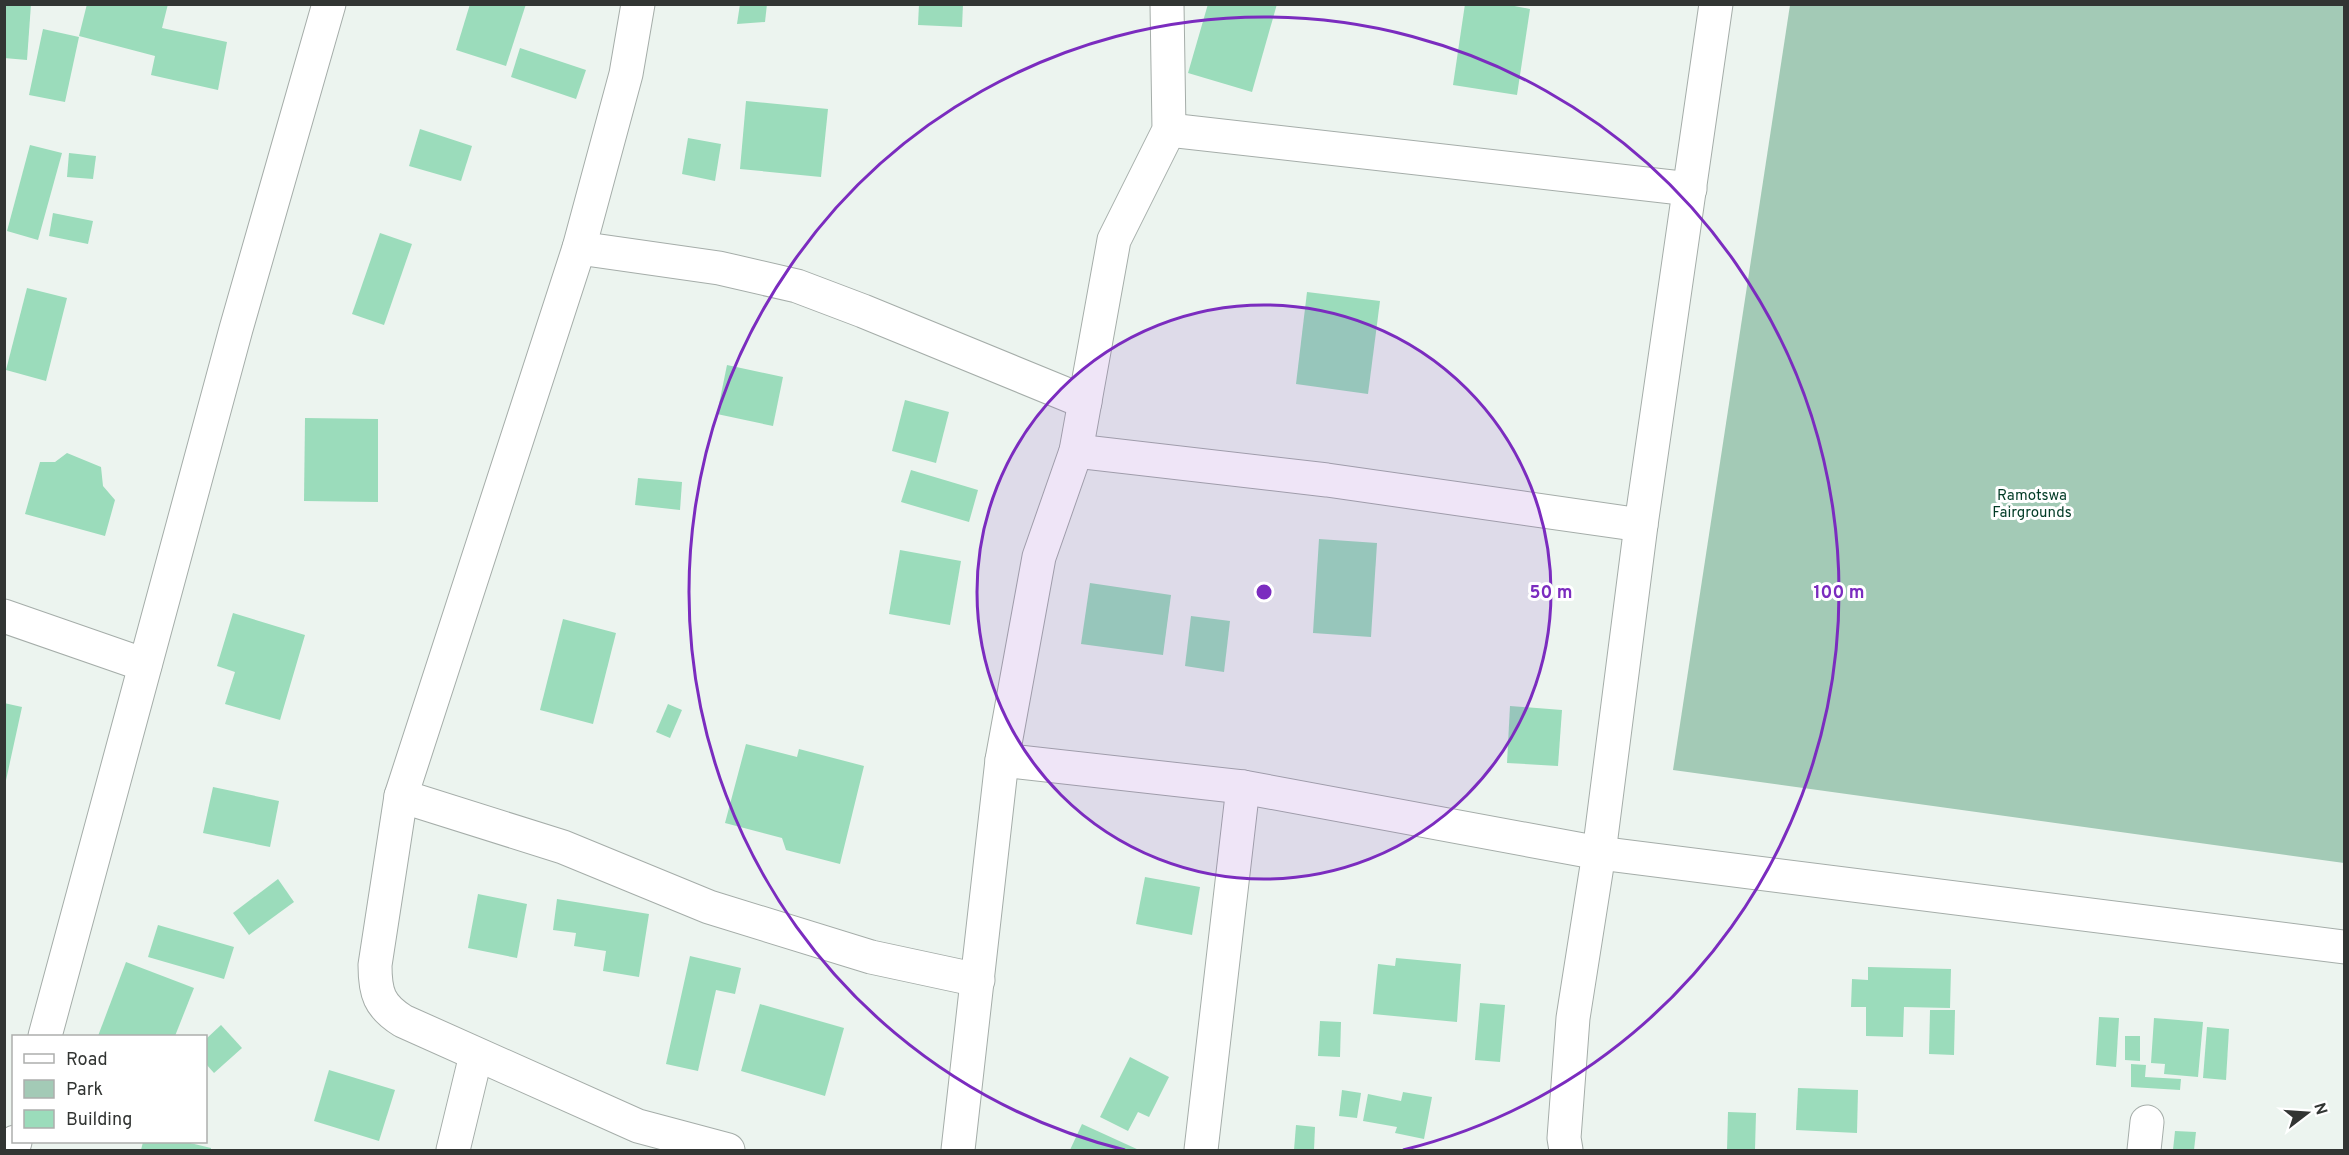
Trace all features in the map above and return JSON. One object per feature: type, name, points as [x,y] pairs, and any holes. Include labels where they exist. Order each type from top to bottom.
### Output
[{"type":"street","points":[[45,1035],[236,329],[328,4]]},
{"type":"street","points":[[638,4],[626,74],[579,248],[401,796],[375,965],[375,985],[390,1013],[476,1055],[638,1126],[728,1150]]},
{"type":"street","points":[[958,1150],[1002,760],[1039,558],[1076,451],[1114,240],[1169,130],[1167,4]]},
{"type":"street","points":[[1566,1150],[1564,1138],[1573,1018],[1599,853],[1641,525],[1716,4]]},
{"type":"street","points":[[1169,130],[1690,189]]},
{"type":"street","points":[[579,248],[719,268],[797,286],[863,310],[1085,402]]},
{"type":"street","points":[[1076,451],[1327,480],[1641,525]]},
{"type":"street","points":[[4,616],[145,665]]},
{"type":"street","points":[[1002,760],[1243,787],[1599,853],[2344,947]]},
{"type":"street","points":[[1201,1150],[1243,787]]},
{"type":"street","points":[[401,796],[562,846],[709,908],[872,957],[978,980]]},
{"type":"street","points":[[453,1150],[476,1055]]},
{"type":"green space","name":"Ramotswa Fairgrounds","points":[[1790,5],[2344,5],[2344,863],[1673,770]]},
{"type":"building","points":[[4,4],[31,4],[27,60],[4,58]]},
{"type":"building","points":[[87,4],[168,4],[162,28],[227,42],[218,90],[151,75],[155,56],[79,36]]},
{"type":"building","points":[[470,4],[526,4],[506,66],[456,50]]},
{"type":"building","points":[[740,4],[767,4],[765,22],[737,24]]},
{"type":"building","points":[[919,4],[963,4],[962,27],[918,25]]},
{"type":"building","points":[[1208,4],[1277,4],[1252,92],[1188,73]]},
{"type":"building","points":[[1465,4],[1504,4],[1530,9],[1517,95],[1453,85]]},
{"type":"building","points":[[43,29],[79,37],[65,102],[29,95]]},
{"type":"building","points":[[520,48],[586,70],[576,99],[511,77]]},
{"type":"building","points":[[746,101],[828,109],[821,177],[740,169]]},
{"type":"building","points":[[420,129],[472,146],[461,181],[409,166]]},
{"type":"building","points":[[688,138],[721,144],[715,181],[682,174]]},
{"type":"building","points":[[30,145],[62,153],[38,240],[7,231]]},
{"type":"building","points":[[69,153],[96,156],[93,179],[67,177]]},
{"type":"building","points":[[53,213],[93,221],[88,244],[49,236]]},
{"type":"building","points":[[380,233],[412,244],[384,325],[352,314]]},
{"type":"building","points":[[27,288],[67,298],[46,381],[6,370]]},
{"type":"building","points":[[1307,292],[1380,301],[1368,394],[1296,384]]},
{"type":"building","points":[[727,365],[783,377],[773,426],[717,414]]},
{"type":"building","points":[[905,400],[949,412],[936,463],[892,451]]},
{"type":"building","points":[[305,418],[378,419],[378,502],[304,501]]},
{"type":"building","points":[[67,453],[101,467],[103,486],[115,500],[105,536],[25,514],[40,462],[55,462]]},
{"type":"building","points":[[911,470],[978,490],[969,522],[901,502]]},
{"type":"building","points":[[638,478],[682,482],[680,510],[635,505]]},
{"type":"building","points":[[1319,539],[1377,543],[1371,637],[1313,633]]},
{"type":"building","points":[[900,550],[961,561],[950,625],[889,614]]},
{"type":"building","points":[[1090,583],[1171,595],[1163,655],[1081,644]]},
{"type":"building","points":[[233,613],[305,635],[280,720],[225,704],[235,672],[217,666]]},
{"type":"building","points":[[1191,616],[1230,621],[1224,672],[1185,666]]},
{"type":"building","points":[[563,619],[616,633],[593,724],[540,710]]},
{"type":"building","points":[[4,703],[22,707],[5,785],[4,785]]},
{"type":"building","points":[[668,704],[682,710],[670,738],[656,732]]},
{"type":"building","points":[[1510,706],[1562,710],[1558,766],[1507,763]]},
{"type":"building","points":[[746,744],[797,757],[799,749],[864,766],[840,864],[786,850],[782,838],[725,823]]},
{"type":"building","points":[[213,787],[279,801],[270,847],[203,833]]},
{"type":"building","points":[[1145,877],[1200,887],[1192,935],[1136,924]]},
{"type":"building","points":[[278,879],[294,902],[249,935],[233,913]]},
{"type":"building","points":[[478,894],[527,904],[517,958],[468,948]]},
{"type":"building","points":[[557,899],[649,914],[639,977],[603,971],[606,951],[574,946],[576,933],[553,930]]},
{"type":"building","points":[[158,925],[234,947],[224,979],[148,957]]},
{"type":"building","points":[[690,956],[741,968],[735,994],[716,990],[698,1071],[666,1064]]},
{"type":"building","points":[[1396,958],[1461,964],[1457,1022],[1373,1014],[1378,964],[1395,966]]},
{"type":"building","points":[[126,962],[194,988],[175,1035],[98,1035]]},
{"type":"building","points":[[1868,967],[1951,969],[1950,1008],[1904,1007],[1903,1037],[1866,1036],[1866,1007],[1851,1007],[1852,979],[1868,980]]},
{"type":"building","points":[[1480,1003],[1505,1005],[1500,1062],[1475,1060]]},
{"type":"building","points":[[760,1004],[844,1028],[825,1096],[741,1071]]},
{"type":"building","points":[[1930,1010],[1955,1010],[1954,1055],[1929,1054]]},
{"type":"building","points":[[2099,1017],[2119,1018],[2116,1067],[2096,1065]]},
{"type":"building","points":[[2154,1018],[2203,1022],[2198,1077],[2164,1074],[2165,1064],[2151,1063]]},
{"type":"building","points":[[1320,1021],[1341,1022],[1340,1057],[1318,1056]]},
{"type":"building","points":[[221,1025],[242,1048],[214,1073],[207,1065],[207,1038]]},
{"type":"building","points":[[2207,1027],[2229,1029],[2226,1080],[2203,1078]]},
{"type":"building","points":[[2125,1036],[2140,1036],[2140,1061],[2125,1060]]},
{"type":"building","points":[[1130,1057],[1169,1077],[1149,1117],[1138,1112],[1128,1131],[1100,1117]]},
{"type":"building","points":[[2131,1064],[2146,1065],[2145,1077],[2181,1079],[2180,1090],[2131,1087]]},
{"type":"building","points":[[329,1070],[395,1090],[379,1141],[314,1121]]},
{"type":"building","points":[[1798,1088],[1858,1090],[1857,1133],[1796,1130]]},
{"type":"building","points":[[1342,1090],[1361,1093],[1357,1118],[1339,1116]]},
{"type":"building","points":[[1403,1092],[1432,1097],[1424,1139],[1395,1133],[1397,1127],[1363,1121],[1368,1094],[1401,1101]]},
{"type":"building","points":[[1728,1112],[1756,1113],[1755,1150],[1727,1150]]},
{"type":"building","points":[[1082,1124],[1139,1150],[1070,1150]]},
{"type":"building","points":[[1296,1125],[1315,1127],[1314,1150],[1294,1150]]},
{"type":"building","points":[[2175,1131],[2196,1132],[2194,1150],[2173,1150]]},
{"type":"building","points":[[143,1143],[190,1143],[211,1148],[211,1150],[141,1150]]}]
